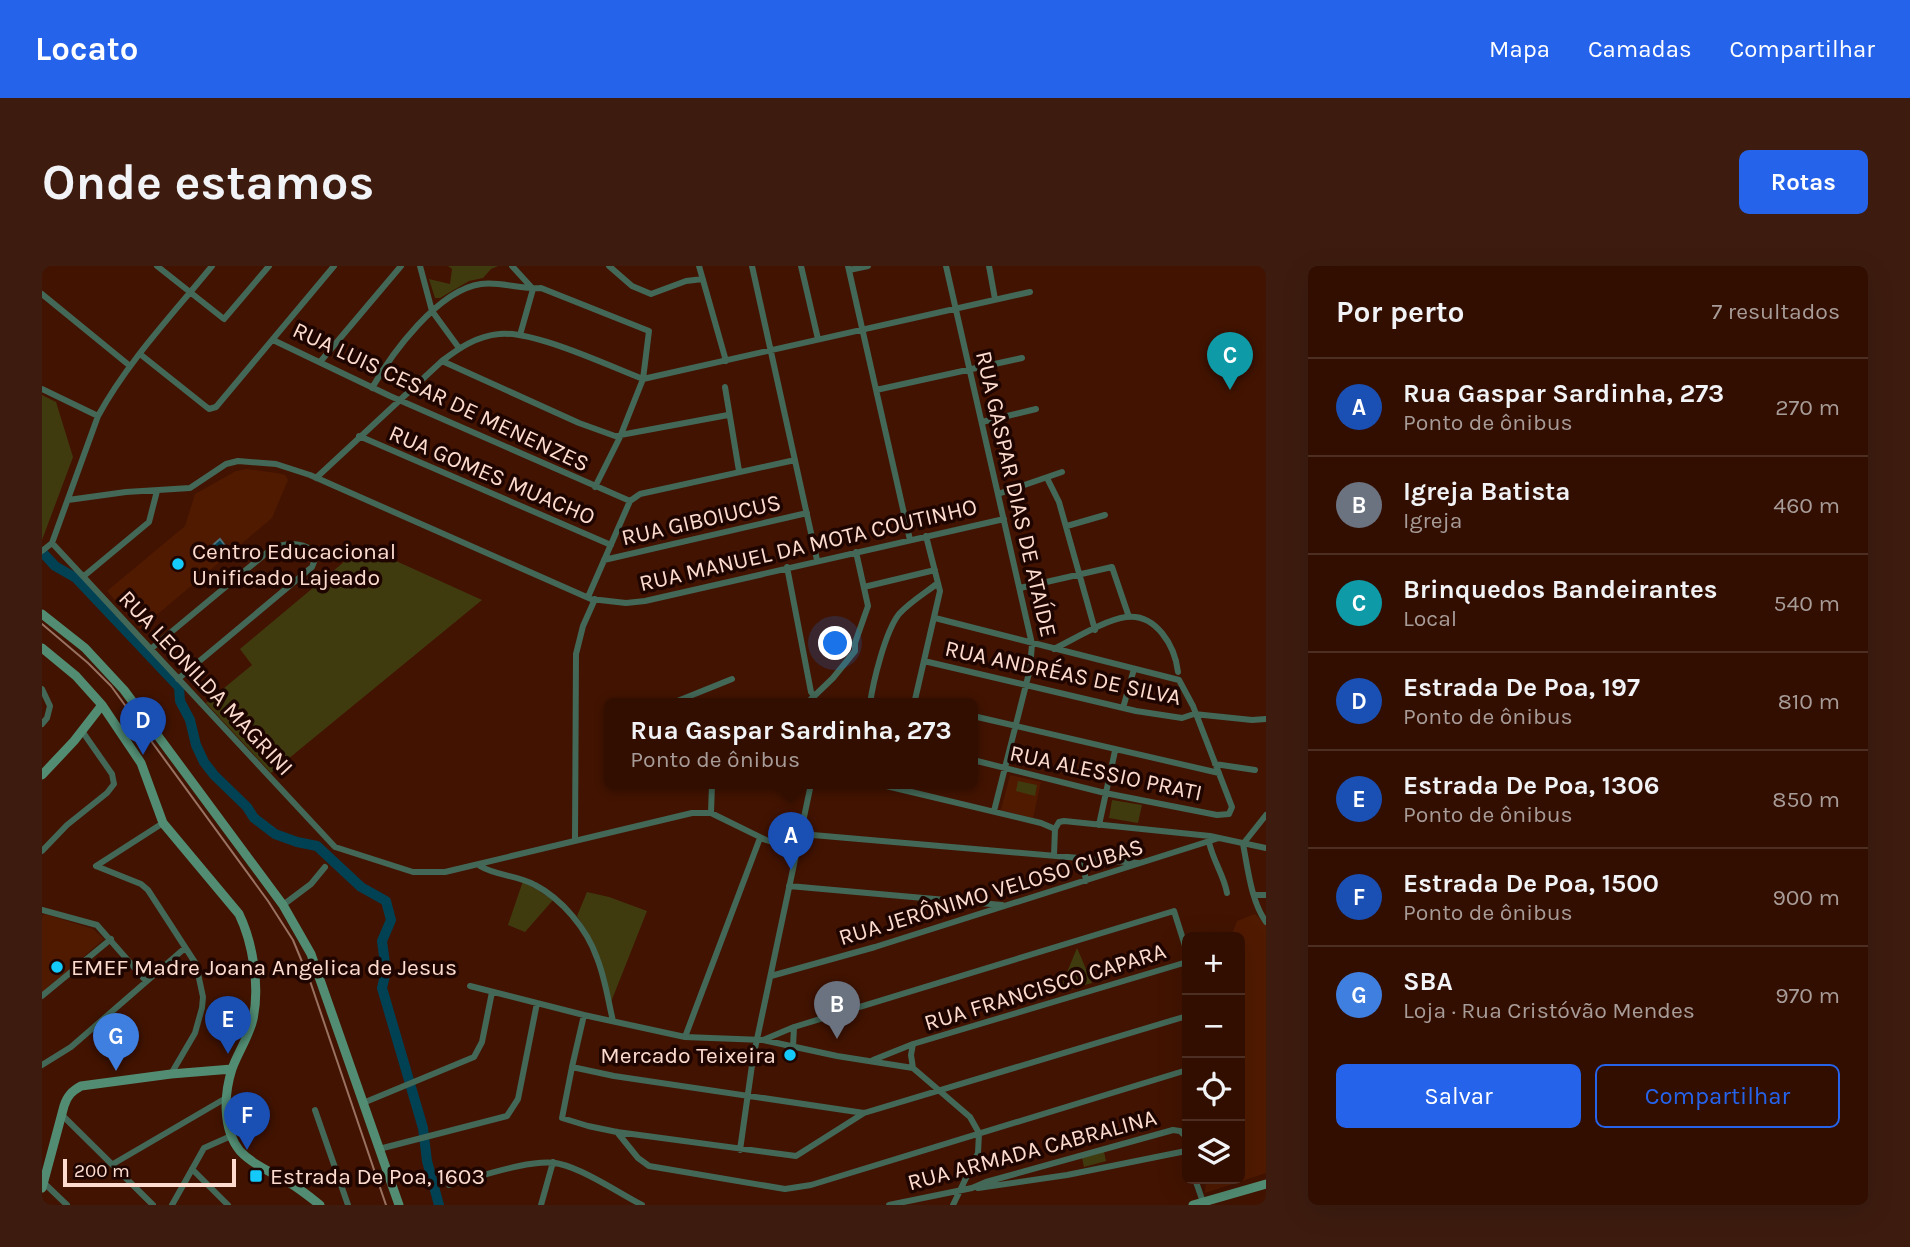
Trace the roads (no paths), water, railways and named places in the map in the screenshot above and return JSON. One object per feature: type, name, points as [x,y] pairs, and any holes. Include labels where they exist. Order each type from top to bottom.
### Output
[{"type":"main road","points":[[42,614],[85,648],[124,690],[283,905],[310,954],[399,1205]]},
{"type":"main road","points":[[42,648],[76,677],[102,705],[141,763],[163,823],[239,914],[251,955],[255,1006],[250,1030],[232,1069],[226,1098],[231,1136],[242,1152],[253,1161],[320,1205]]},
{"type":"main road","points":[[42,775],[102,705]]},
{"type":"main road","points":[[42,1188],[68,1095],[80,1086],[232,1069]]},
{"type":"main road","points":[[1198,1204],[1266,1184]]},
{"type":"street","points":[[157,266],[223,319],[269,266]]},
{"type":"street","points":[[47,547],[68,500],[99,416],[140,354],[212,266]]},
{"type":"street","points":[[140,354],[209,409],[214,408],[334,266]]},
{"type":"street","points":[[320,362],[401,266]]},
{"type":"street","points":[[420,266],[432,311],[459,348]]},
{"type":"street","points":[[512,266],[533,289]]},
{"type":"street","points":[[610,266],[632,286],[651,294],[686,281],[703,279]]},
{"type":"street","points":[[699,266],[726,361]]},
{"type":"street","points":[[752,266],[817,560]]},
{"type":"street","points":[[801,266],[818,339]]},
{"type":"street","points":[[868,266],[849,268],[910,540]]},
{"type":"street","name":"RUA GASPAR DIAS DE ATAÍDE","points":[[946,266],[1032,644],[1032,658],[994,811]]},
{"type":"street","points":[[989,266],[995,299]]},
{"type":"street","points":[[372,388],[393,356],[432,311],[478,284],[541,288],[649,331],[643,379],[620,437],[595,487]]},
{"type":"street","points":[[520,335],[533,289]]},
{"type":"street","points":[[316,478],[442,361],[459,348],[484,337],[500,334],[538,339],[643,379],[1030,292]]},
{"type":"street","points":[[42,294],[131,366]]},
{"type":"street","name":"RUA LUIS CESAR DE MENENZES","points":[[273,340],[372,388],[630,501]]},
{"type":"street","points":[[876,390],[1022,358]]},
{"type":"street","points":[[442,361],[579,424],[620,437],[728,415]]},
{"type":"street","points":[[725,387],[739,471]]},
{"type":"street","points":[[42,389],[99,416]]},
{"type":"street","points":[[982,422],[1036,409]]},
{"type":"street","name":"RUA GOMES MUACHO","points":[[359,436],[611,545]]},
{"type":"street","points":[[575,841],[575,667],[591,598],[604,560],[630,501],[640,494],[795,460]]},
{"type":"street","name":"RUA MANUEL DA MOTA COUTINHO","points":[[68,500],[127,492],[190,488],[226,464],[238,461],[276,464],[316,478],[591,598],[626,603],[645,601],[1004,519]]},
{"type":"street","points":[[998,494],[1062,472]]},
{"type":"street","points":[[1047,478],[1053,486],[1067,526],[1095,630]]},
{"type":"street","points":[[83,576],[149,522],[157,491]]},
{"type":"street","name":"RUA GIBOIUCUS","points":[[604,560],[807,513]]},
{"type":"street","points":[[1067,526],[1105,515]]},
{"type":"street","points":[[915,698],[939,597],[926,536]]},
{"type":"street","points":[[152,648],[270,550],[283,544],[302,545],[314,551],[316,557],[312,567],[178,679]]},
{"type":"street","name":"RUA LEONILDA MAGRINI","points":[[47,547],[83,576],[335,847],[413,872],[445,872],[480,866]]},
{"type":"street","points":[[787,567],[814,696],[854,654],[867,609],[856,551]]},
{"type":"street","points":[[1020,588],[1109,566],[1114,568],[1129,617]]},
{"type":"street","points":[[864,587],[935,570]]},
{"type":"street","points":[[871,698],[893,624],[907,607],[938,583]]},
{"type":"street","points":[[1053,649],[1129,617],[1151,624],[1162,632],[1173,651],[1179,676],[1219,773]]},
{"type":"street","points":[[934,618],[1133,669],[1179,676]]},
{"type":"street","name":"RUA ANDRÉAS DE SILVA","points":[[924,661],[1123,708],[1182,718],[1194,714],[1266,719]]},
{"type":"street","points":[[1123,708],[1133,669]]},
{"type":"street","points":[[685,698],[732,679]]},
{"type":"street","points":[[42,690],[50,706],[47,718],[42,724]]},
{"type":"street","points":[[978,717],[1219,773]]},
{"type":"street","points":[[42,851],[114,784],[112,774],[82,731]]},
{"type":"street","points":[[1098,825],[1115,751]]},
{"type":"street","name":"RUA ALESSIO PRATI","points":[[978,761],[1105,793],[1225,815],[1231,812],[1232,802],[1219,773]]},
{"type":"street","points":[[1215,764],[1255,770]]},
{"type":"street","points":[[711,813],[712,789]]},
{"type":"street","points":[[740,1150],[747,1096],[810,789]]},
{"type":"street","points":[[907,789],[1055,828]]},
{"type":"street","points":[[480,866],[692,813],[711,813],[760,838],[797,850]]},
{"type":"street","points":[[1243,844],[1266,815]]},
{"type":"street","points":[[1054,855],[1055,828],[1061,821],[1219,838],[1266,848]]},
{"type":"street","points":[[163,823],[96,866],[141,884],[148,890],[198,969],[203,997],[202,1008],[195,1033],[171,1074]]},
{"type":"street","points":[[801,834],[1141,864]]},
{"type":"street","points":[[685,1037],[760,838]]},
{"type":"street","name":"RUA JERÔNIMO VELOSO CUBAS","points":[[771,976],[840,958],[1219,838]]},
{"type":"street","points":[[1209,842],[1216,863],[1225,878],[1227,893]]},
{"type":"street","points":[[1243,844],[1259,912],[1266,922]]},
{"type":"street","points":[[1082,858],[1086,881]]},
{"type":"street","points":[[480,866],[537,885],[554,897],[570,914],[584,932],[598,958],[613,1021]]},
{"type":"street","points":[[283,905],[311,884],[325,867]]},
{"type":"street","points":[[789,886],[1007,905]]},
{"type":"street","points":[[1254,895],[1266,895]]},
{"type":"street","points":[[42,910],[97,925],[146,981]]},
{"type":"street","points":[[760,1040],[794,1027],[1174,911],[1182,936]]},
{"type":"street","points":[[42,996],[111,939]]},
{"type":"street","points":[[42,1065],[71,1047],[185,948]]},
{"type":"street","name":"RUA FRANCISCO CAPARA","points":[[872,1060],[913,1044],[1182,963]]},
{"type":"street","points":[[470,986],[685,1037],[760,1040],[913,1068],[970,1117],[979,1133],[978,1153],[953,1205]]},
{"type":"street","points":[[363,1103],[469,1061],[478,1053],[492,992]]},
{"type":"street","points":[[379,1149],[508,1116],[518,1098],[537,1003]]},
{"type":"street","points":[[584,1015],[562,1118],[617,1132],[796,1156],[864,1113],[1182,1018]]},
{"type":"street","points":[[793,1047],[794,1027]]},
{"type":"street","name":"RUA FRANCISCO CAPARA","points":[[913,1044],[913,1068]]},
{"type":"street","points":[[572,1067],[614,1076],[864,1113]]},
{"type":"street","points":[[617,1132],[638,1158],[660,1170],[785,1189],[811,1185],[1182,1072]]},
{"type":"street","points":[[113,1164],[226,1098]]},
{"type":"street","points":[[315,1110],[348,1205]]},
{"type":"street","points":[[61,1114],[153,1205]]},
{"type":"street","name":"RUA ARMADA CABRALINA","points":[[889,1205],[972,1188],[1173,1130],[1182,1133]]},
{"type":"street","points":[[172,1205],[204,1148],[231,1136]]},
{"type":"street","points":[[972,1188],[1067,1175],[1182,1153]]},
{"type":"street","points":[[449,1185],[533,1164],[553,1162],[572,1168],[642,1205]]},
{"type":"street","points":[[541,1205],[553,1162]]},
{"type":"street","points":[[192,1169],[228,1205]]},
{"type":"street","points":[[42,1181],[67,1205]]},
{"type":"street","points":[[1196,1184],[1198,1204]]},
{"type":"water","points":[[220,539],[227,548],[211,561],[204,553]]},
{"type":"waterway","points":[[42,552],[55,566],[76,578],[179,687],[180,701],[190,720],[196,745],[204,762],[247,807],[254,818],[275,834],[317,846],[361,887],[386,901],[391,920],[382,941],[386,971],[382,988],[423,1128],[427,1161],[439,1205]]},
{"type":"railway","points":[[42,624],[111,686],[268,901],[293,940],[310,981],[386,1205]]},
{"type":"place","name":"Brinquedos Bandeirantes","points":[[1230,390]]},
{"type":"place","name":"Centro Educacional Unificado Lajeado","points":[[178,564]]},
{"type":"place","name":"Estrada De Poa, 197","points":[[143,755]]},
{"type":"place","name":"Rua Gaspar Sardinha, 273","points":[[791,870]]},
{"type":"place","name":"EMEF Madre Joana Angelica de Jesus","points":[[57,967]]},
{"type":"place","name":"Igreja Batista","points":[[837,1039]]},
{"type":"place","name":"Estrada De Poa, 1306","points":[[228,1054]]},
{"type":"place","name":"Mercado Teixeira","points":[[790,1055]]},
{"type":"place","name":"SBA","points":[[116,1071]]},
{"type":"place","name":"Estrada De Poa, 1500","points":[[247,1150]]},
{"type":"place","name":"Estrada De Poa, 1603","points":[[256,1176]]}]
